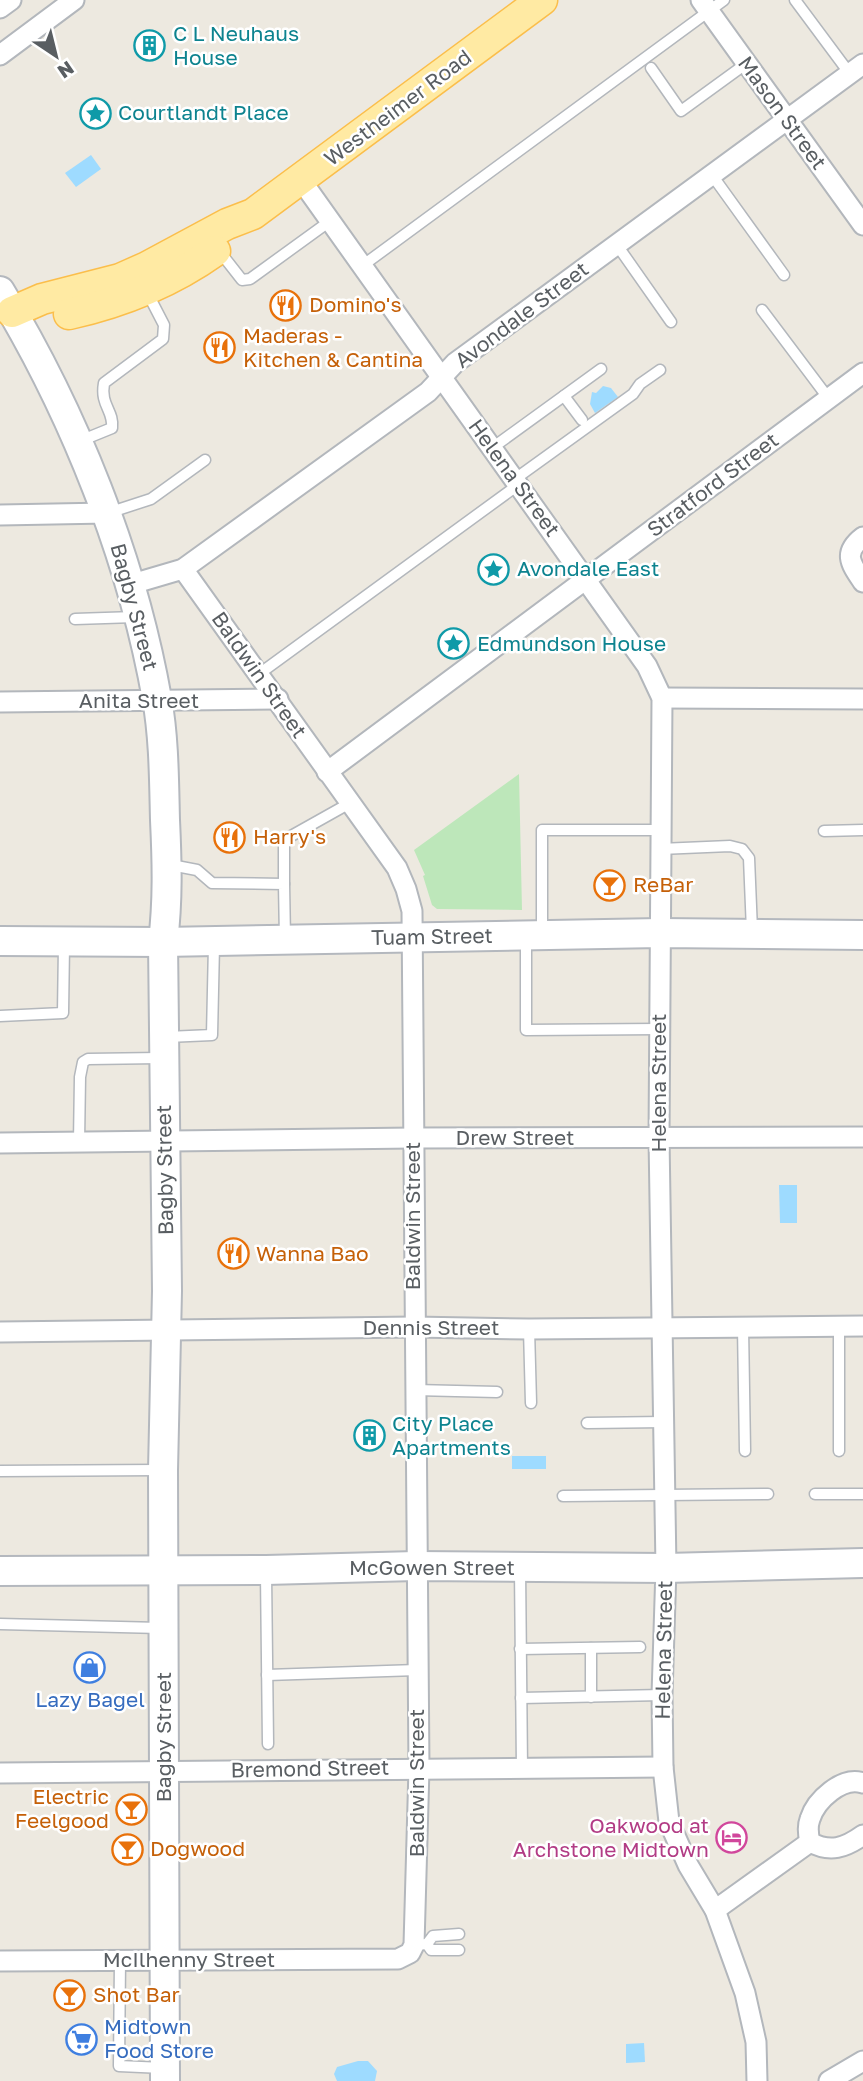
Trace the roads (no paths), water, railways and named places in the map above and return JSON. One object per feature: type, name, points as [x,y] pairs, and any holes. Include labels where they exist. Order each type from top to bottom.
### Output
[{"type":"main road","name":"Westheimer Road","points":[[4,305],[57,316],[122,301],[179,274],[218,249],[237,234],[253,215],[542,0]]},
{"type":"main road","name":"Westheimer Road","points":[[4,305],[42,299],[120,279],[227,224],[253,215]]},
{"type":"main road","name":"Bagby Street","points":[[4,305],[78,442],[107,513],[132,584],[158,701],[168,900],[163,942],[166,1330],[163,1470],[165,2075]]},
{"type":"main road","name":"Tuam Street","points":[[0,941],[163,942],[660,933],[863,935]]},
{"type":"main road","name":"McGowen Street","points":[[0,1571],[266,1570],[416,1566],[666,1568],[863,1563]]},
{"type":"street","points":[[0,8],[11,0]]},
{"type":"street","points":[[0,55],[74,0]]},
{"type":"street","name":"Mason Street","points":[[711,4],[747,63],[863,225]]},
{"type":"street","name":"Avondale Street","points":[[183,569],[428,391],[455,363],[856,69]]},
{"type":"street","name":"Helena Street","points":[[301,180],[647,666],[662,698],[659,1138],[666,1495],[663,1767],[669,1822],[688,1865],[715,1910],[745,1993],[756,2042],[757,2081]]},
{"type":"street","name":"Stratford Street","points":[[327,772],[863,373]]},
{"type":"street","points":[[0,514],[107,513]]},
{"type":"street","points":[[863,537],[851,548],[850,556],[851,563],[863,582]]},
{"type":"street","points":[[132,584],[183,569]]},
{"type":"street","name":"Baldwin Street","points":[[183,569],[397,869],[409,900],[413,936],[420,1944]]},
{"type":"street","points":[[662,698],[863,699]]},
{"type":"street","name":"Anita Street","points":[[0,702],[278,699]]},
{"type":"street","name":"Drew Street","points":[[0,1143],[413,1138],[863,1137]]},
{"type":"street","name":"Dennis Street","points":[[0,1332],[414,1327],[529,1329],[863,1326]]},
{"type":"street","name":"Bremond Street","points":[[0,1773],[663,1767]]},
{"type":"street","points":[[810,1842],[810,1819],[817,1806],[841,1785],[849,1782],[863,1783]]},
{"type":"street","points":[[810,1842],[822,1848],[835,1848],[863,1835]]},
{"type":"street","points":[[715,1910],[810,1842]]},
{"type":"street","name":"McIlhenny Street","points":[[0,1961],[398,1959],[420,1944]]},
{"type":"street","points":[[829,2081],[863,2061]]},
{"type":"lane","points":[[794,0],[856,69]]},
{"type":"lane","points":[[362,266],[711,4]]},
{"type":"lane","points":[[650,68],[681,111],[747,63]]},
{"type":"lane","points":[[712,175],[784,275]]},
{"type":"lane","points":[[218,249],[242,280],[250,279],[330,221]]},
{"type":"lane","points":[[617,245],[671,322]]},
{"type":"lane","points":[[78,442],[112,428],[113,421],[102,396],[104,383],[163,339],[164,325],[146,290]]},
{"type":"lane","points":[[762,310],[828,399]]},
{"type":"lane","points":[[492,448],[601,369]]},
{"type":"lane","points":[[259,674],[517,482],[633,394],[640,384],[660,370]]},
{"type":"lane","points":[[564,396],[582,420]]},
{"type":"lane","points":[[107,513],[151,499],[205,460]]},
{"type":"lane","points":[[75,619],[139,617]]},
{"type":"lane","points":[[285,940],[285,840],[350,803]]},
{"type":"lane","points":[[659,1029],[526,1030],[541,830],[742,849],[749,858],[752,934]]},
{"type":"lane","points":[[824,831],[863,830]]},
{"type":"lane","points":[[167,864],[197,870],[212,883],[284,884]]},
{"type":"lane","points":[[0,1016],[63,1013],[64,941]]},
{"type":"lane","points":[[79,1142],[80,1077],[83,1062],[212,1035],[214,941]]},
{"type":"lane","points":[[839,1326],[839,1451]]},
{"type":"lane","points":[[743,1327],[745,1451]]},
{"type":"lane","points":[[529,1329],[531,1403]]},
{"type":"lane","points":[[415,1390],[497,1392]]},
{"type":"lane","points":[[587,1423],[665,1422]]},
{"type":"lane","points":[[0,1471],[163,1470]]},
{"type":"lane","points":[[563,1496],[768,1494]]},
{"type":"lane","points":[[815,1494],[863,1494]]},
{"type":"lane","points":[[520,1568],[522,1769]]},
{"type":"lane","points":[[266,1570],[268,1744]]},
{"type":"lane","points":[[0,1624],[164,1628]]},
{"type":"lane","points":[[520,1650],[640,1647]]},
{"type":"lane","points":[[591,1648],[591,1697]]},
{"type":"lane","points":[[267,1675],[417,1670]]},
{"type":"lane","points":[[521,1698],[662,1695]]},
{"type":"lane","points":[[459,1934],[433,1936],[420,1944],[431,1950],[459,1950]]},
{"type":"lane","points":[[120,1961],[119,2066],[165,2075]]},
{"type":"water","points":[[91,155],[101,169],[76,187],[65,173]]},
{"type":"water","points":[[603,386],[611,388],[618,397],[595,413],[590,404],[592,392],[596,393]]},
{"type":"water","points":[[779,1185],[797,1185],[797,1223],[780,1223]]},
{"type":"water","points":[[512,1456],[546,1456],[546,1469],[512,1469]]},
{"type":"water","points":[[644,2043],[645,2062],[626,2063],[626,2044]]},
{"type":"water","points":[[368,2061],[377,2071],[375,2081],[337,2081],[334,2074],[337,2067]]},
{"type":"place","name":"C L Neuhaus House","points":[[150,46]]},
{"type":"place","name":"Courtlandt Place","points":[[95,113]]},
{"type":"place","name":"Domino's","points":[[286,305]]},
{"type":"place","name":"Maderas - Kitchen & Cantina","points":[[220,348]]},
{"type":"place","name":"Avondale East","points":[[494,569]]},
{"type":"place","name":"Edmundson House","points":[[454,644]]},
{"type":"place","name":"Harry's","points":[[230,837]]},
{"type":"place","name":"ReBar","points":[[610,885]]},
{"type":"place","name":"Wanna Bao","points":[[233,1254]]},
{"type":"place","name":"City Place Apartments","points":[[369,1436]]},
{"type":"place","name":"Lazy Bagel","points":[[90,1668]]},
{"type":"place","name":"Electric Feelgood","points":[[132,1809]]},
{"type":"place","name":"Oakwood at Archstone Midtown","points":[[732,1838]]},
{"type":"place","name":"Dogwood","points":[[127,1849]]},
{"type":"place","name":"Shot Bar","points":[[70,1995]]},
{"type":"place","name":"Midtown Food Store","points":[[81,2039]]}]
